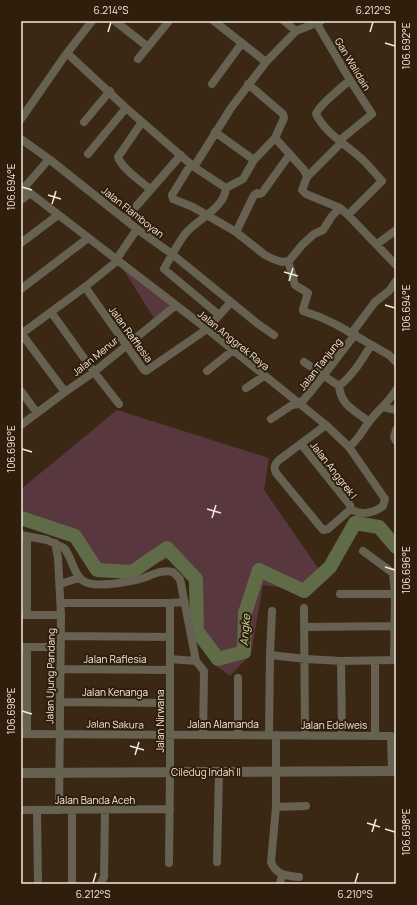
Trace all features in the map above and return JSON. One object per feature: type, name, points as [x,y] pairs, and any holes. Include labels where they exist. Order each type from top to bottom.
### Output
[{"type":"street","points":[[22,116],[92,21]]},
{"type":"street","points":[[114,21],[148,47]]},
{"type":"street","points":[[138,59],[169,21]]},
{"type":"street","points":[[214,21],[266,62]]},
{"type":"street","points":[[284,21],[296,31]]},
{"type":"street","points":[[288,262],[282,262],[265,255],[236,232],[193,207],[173,199],[172,197],[192,165],[248,84],[266,62],[296,31],[319,22]]},
{"type":"street","name":"Gan Walidain","points":[[319,22],[350,80],[372,114],[340,142]]},
{"type":"street","points":[[212,84],[242,43]]},
{"type":"street","points":[[67,53],[126,108],[192,165],[226,188]]},
{"type":"street","points":[[348,215],[382,181],[363,160],[340,142],[319,120],[316,112],[350,80]]},
{"type":"street","points":[[219,315],[164,269],[186,233],[207,216],[224,197],[226,188],[243,179],[254,160],[274,138],[284,118],[284,116],[248,84]]},
{"type":"street","points":[[84,122],[110,92]]},
{"type":"street","points":[[88,154],[126,108]]},
{"type":"street","points":[[142,122],[118,157],[126,168],[150,189]]},
{"type":"street","points":[[215,132],[254,160]]},
{"type":"street","points":[[274,138],[304,170],[307,177]]},
{"type":"street","name":"Jalan Flamboyan","points":[[21,139],[49,159],[137,229],[172,254],[258,324],[274,335]]},
{"type":"street","points":[[340,142],[307,177],[302,190],[340,208],[396,265]]},
{"type":"street","points":[[236,232],[254,195],[257,193],[262,193],[290,154]]},
{"type":"street","points":[[125,219],[181,155]]},
{"type":"street","points":[[21,200],[25,189],[49,159]]},
{"type":"street","name":"Jalan Anggrek Raya","points":[[25,189],[116,261],[207,329],[232,351],[326,425],[349,447],[385,499],[383,506],[373,512],[358,512],[351,509]]},
{"type":"street","points":[[288,262],[302,245],[314,234],[323,230],[332,216],[340,208]]},
{"type":"street","points":[[21,243],[58,215]]},
{"type":"street","points":[[65,392],[21,333],[85,287],[116,261],[137,229]]},
{"type":"street","points":[[377,244],[396,230]]},
{"type":"street","points":[[21,289],[88,238]]},
{"type":"street","points":[[288,262],[295,284],[308,293],[302,309],[303,311],[320,316],[355,335],[388,355],[396,362]]},
{"type":"street","name":"Jalan Tanjung","points":[[300,404],[355,335],[354,330],[375,302],[389,291],[396,281]]},
{"type":"street","name":"Jalan Rafflesia","points":[[85,287],[144,370],[147,371],[207,329]]},
{"type":"street","points":[[207,329],[231,302]]},
{"type":"street","name":"Jalan Menur","points":[[21,425],[94,372],[175,306]]},
{"type":"street","points":[[51,312],[119,404]]},
{"type":"street","points":[[339,386],[348,379],[359,365],[371,345]]},
{"type":"street","points":[[207,371],[232,351]]},
{"type":"street","points":[[304,362],[339,386],[343,401],[369,422]]},
{"type":"street","points":[[246,388],[264,376]]},
{"type":"street","points":[[349,447],[356,441],[369,422],[396,390]]},
{"type":"street","points":[[21,391],[37,413]]},
{"type":"street","points":[[271,419],[292,405],[300,404]]},
{"type":"street","points":[[383,407],[396,410]]},
{"type":"street","points":[[326,425],[277,462],[274,467],[276,473],[323,530],[328,529],[351,509]]},
{"type":"street","points":[[396,430],[394,436],[396,441]]},
{"type":"street","name":"Jalan Anggrek I","points":[[301,444],[350,505],[351,509]]},
{"type":"street","points":[[61,615],[24,615],[24,535],[55,543],[66,550],[79,578],[88,584],[114,584],[140,579],[164,571],[173,572],[180,579],[196,661],[204,671],[203,734]]},
{"type":"street","name":"Jalan Ujung Pandang","points":[[55,543],[58,558],[61,603],[60,734],[58,772],[59,810]]},
{"type":"street","points":[[270,655],[341,661],[395,660],[395,594],[393,572],[363,551]]},
{"type":"street","points":[[60,584],[79,578]]},
{"type":"street","points":[[340,594],[395,594]]},
{"type":"street","points":[[61,603],[184,602]]},
{"type":"street","name":"Jalan Nirwana","points":[[169,863],[170,603]]},
{"type":"street","points":[[304,608],[306,659],[305,735]]},
{"type":"street","points":[[272,611],[270,655],[276,772],[276,807],[272,865],[282,875],[299,877]]},
{"type":"street","points":[[305,627],[395,626]]},
{"type":"street","points":[[61,636],[170,637]]},
{"type":"street","points":[[24,734],[24,647],[61,647]]},
{"type":"street","points":[[170,659],[196,661]]},
{"type":"street","points":[[341,661],[342,735]]},
{"type":"street","points":[[375,661],[375,735]]},
{"type":"street","name":"Jalan Raflesia","points":[[60,669],[170,670]]},
{"type":"street","points":[[238,678],[238,734]]},
{"type":"street","name":"Jalan Kenanga","points":[[60,702],[170,703]]},
{"type":"street","name":"Jalan Sakura","points":[[24,734],[170,735]]},
{"type":"street","name":"Jalan Alamanda","points":[[170,735],[273,735]]},
{"type":"street","name":"Jalan Edelweis","points":[[273,735],[391,736],[394,771]]},
{"type":"street","name":"Ciledug Indah II","points":[[21,773],[394,771]]},
{"type":"street","points":[[217,862],[219,772]]},
{"type":"street","points":[[276,807],[306,806]]},
{"type":"street","name":"Jalan Banda Aceh","points":[[21,810],[170,809]]},
{"type":"street","points":[[37,810],[38,884]]},
{"type":"street","points":[[72,810],[72,884]]},
{"type":"street","points":[[100,884],[104,877],[105,810]]},
{"type":"street","points":[[280,884],[282,875]]},
{"type":"shaded area","points":[[120,264],[173,306],[155,320]]},
{"type":"shaded area","points":[[117,410],[269,458],[264,490],[323,575],[308,591],[263,585],[251,654],[230,676],[212,663],[200,614],[195,576],[173,556],[122,579],[98,566],[81,534],[21,520],[21,489]]},
{"type":"waterway","name":"Angke","points":[[21,518],[75,536],[97,570],[132,572],[167,548],[196,579],[197,631],[218,659],[244,652],[245,613],[259,570],[304,591],[330,567],[355,523],[379,527],[396,547]]}]
